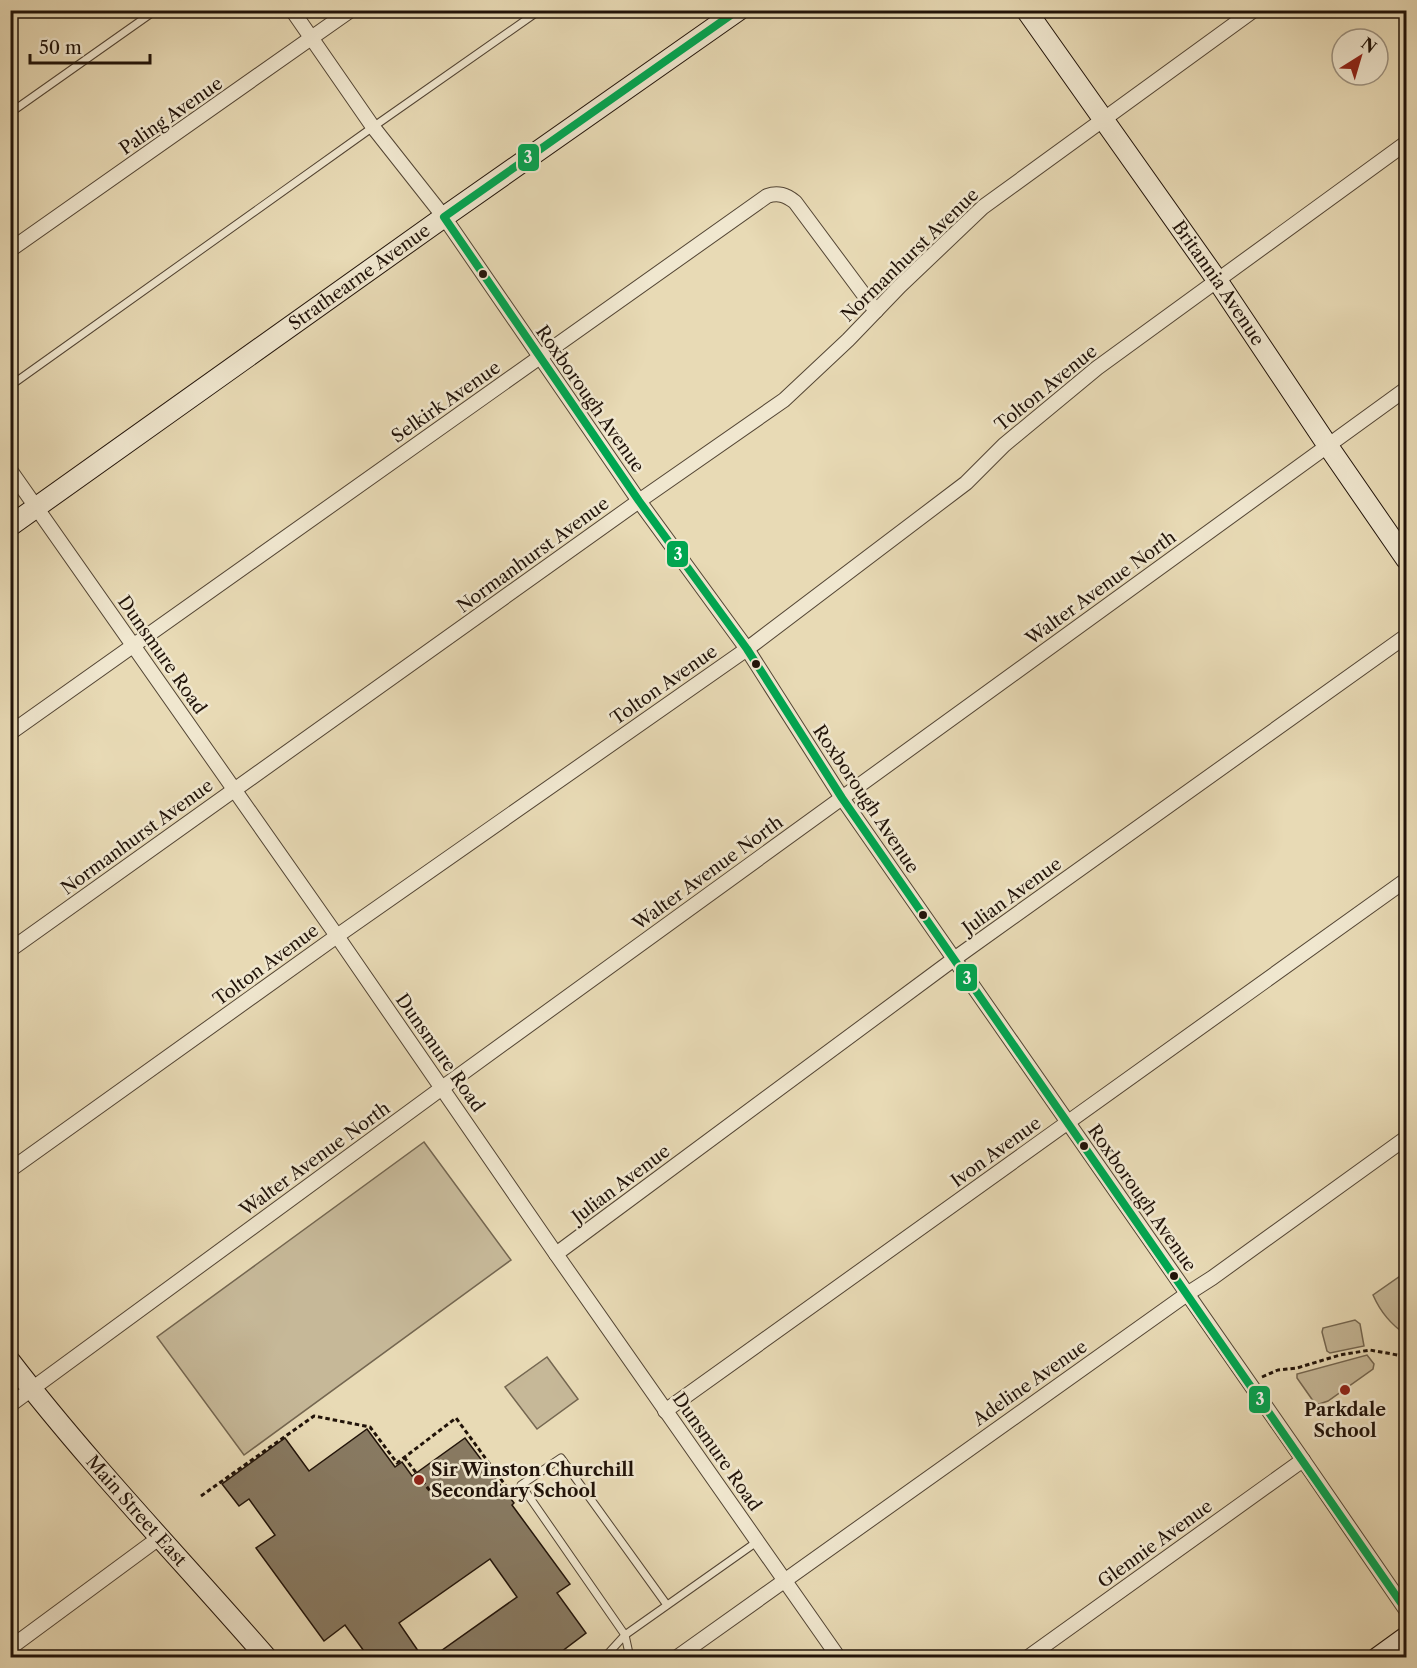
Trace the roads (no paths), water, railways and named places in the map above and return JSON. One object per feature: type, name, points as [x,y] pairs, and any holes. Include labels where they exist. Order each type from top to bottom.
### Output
[{"type":"street","name":"Roxborough Avenue","points":[[292,10],[373,127],[444,217],[639,501],[747,649],[842,798],[1407,1610]]},
{"type":"street","name":"Paling Avenue","points":[[10,250],[351,10]]},
{"type":"street","name":"Strathearne Avenue","points":[[10,526],[738,10]]},
{"type":"street","name":"Britannia Avenue","points":[[1026,10],[1217,280],[1407,559]]},
{"type":"street","name":"Normanhurst Avenue","points":[[10,950],[784,400],[983,207],[1254,10]]},
{"type":"street","name":"Tolton Avenue","points":[[10,1170],[337,936],[747,649],[966,483],[1004,445],[1097,368],[1407,143]]},
{"type":"street","name":"Selkirk Avenue","points":[[10,734],[764,198],[774,194],[784,195],[795,202],[876,311]]},
{"type":"street","name":"Walter Avenue North","points":[[10,1405],[442,1088],[1407,390]]},
{"type":"street","name":"Dunsmure Road","points":[[10,470],[839,1658]]},
{"type":"street","name":"Julian Avenue","points":[[556,1254],[954,959],[1407,636]]},
{"type":"street","name":"Ivon Avenue","points":[[665,1411],[1407,880]]},
{"type":"street","name":"Adeline Avenue","points":[[676,1658],[1407,1138]]},
{"type":"street","name":"Main Street East","points":[[10,1361],[159,1538],[267,1658]]},
{"type":"street","name":"Glennie Avenue","points":[[1027,1658],[1304,1460]]},
{"type":"street","points":[[10,1648],[159,1538]]},
{"type":"street","points":[[1377,1658],[1407,1637]]},
{"type":"lane","points":[[10,113],[156,10]]},
{"type":"lane","points":[[10,386],[540,10]]},
{"type":"lane","points":[[630,1658],[625,1635],[521,1485],[561,1458],[667,1605]]},
{"type":"lane","points":[[604,1658],[625,1635],[758,1541]]},
{"type":"place","name":"Parkdale School","points":[[1345,1390]]},
{"type":"place","name":"Sir Winston Churchill Secondary School","points":[[419,1480]]}]
